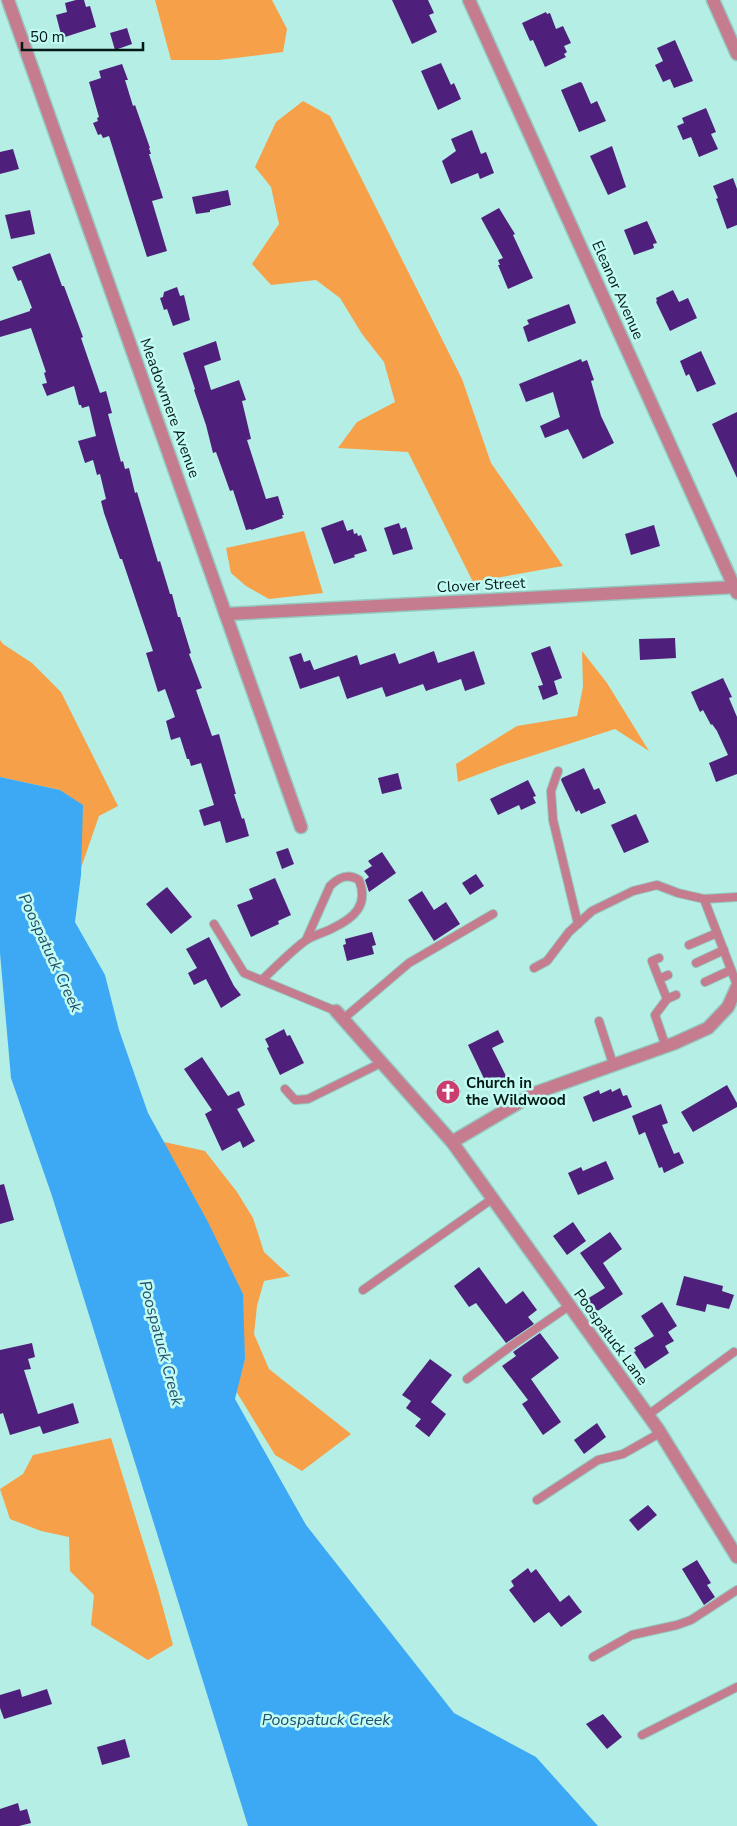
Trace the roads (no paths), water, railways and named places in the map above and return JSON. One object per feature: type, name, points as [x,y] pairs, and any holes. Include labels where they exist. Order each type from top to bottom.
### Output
[{"type":"street","name":"Meadowmere Avenue","points":[[8,0],[301,827]]},
{"type":"street","name":"Eleanor Avenue","points":[[469,0],[736,589]]},
{"type":"street","points":[[712,0],[737,54]]},
{"type":"street","name":"Clover Street","points":[[226,614],[736,589]]},
{"type":"street","points":[[452,1142],[535,1093],[613,1064],[666,1047],[708,1028],[728,1007],[737,986]]},
{"type":"street","name":"Poospatuck Lane","points":[[339,1015],[452,1142],[648,1415],[737,1557]]},
{"type":"lane","points":[[558,771],[551,791],[553,820],[578,924]]},
{"type":"lane","points":[[262,980],[306,940],[334,928],[353,915],[361,904],[363,896],[359,880],[353,876],[344,876],[330,886],[306,940]]},
{"type":"lane","points":[[534,968],[548,961],[569,932],[592,911],[633,891],[657,885],[678,893],[704,899],[737,897]]},
{"type":"lane","points":[[704,899],[737,986]]},
{"type":"lane","points":[[339,1015],[409,963],[493,914]]},
{"type":"lane","name":"Poospatuck Lane","points":[[214,924],[244,973],[339,1015]]},
{"type":"lane","points":[[689,945],[717,933]]},
{"type":"lane","points":[[696,963],[724,950]]},
{"type":"lane","points":[[659,958],[652,961],[667,999]]},
{"type":"lane","points":[[704,982],[731,970]]},
{"type":"lane","points":[[659,979],[668,975]]},
{"type":"lane","points":[[666,1047],[655,1015],[667,999],[676,995]]},
{"type":"lane","points":[[600,1021],[613,1064]]},
{"type":"lane","points":[[285,1089],[295,1100],[308,1099],[381,1063]]},
{"type":"lane","points":[[363,1290],[492,1199]]},
{"type":"lane","points":[[467,1379],[510,1346],[569,1306]]},
{"type":"lane","points":[[648,1415],[734,1352]]},
{"type":"lane","points":[[538,1500],[598,1460],[623,1454],[660,1433]]},
{"type":"lane","points":[[594,1657],[632,1636],[691,1620],[737,1590]]},
{"type":"lane","points":[[642,1735],[737,1687]]},
{"type":"water","name":"Poospatuck Creek","points":[[0,777],[60,790],[83,805],[81,875],[75,922],[105,975],[119,1030],[148,1113],[208,1222],[243,1294],[245,1359],[235,1399],[306,1525],[454,1713],[536,1757],[598,1826],[248,1826],[52,1196],[11,1078],[0,953]]},
{"type":"place","name":"Church in the Wildwood","points":[[448,1092]]}]
